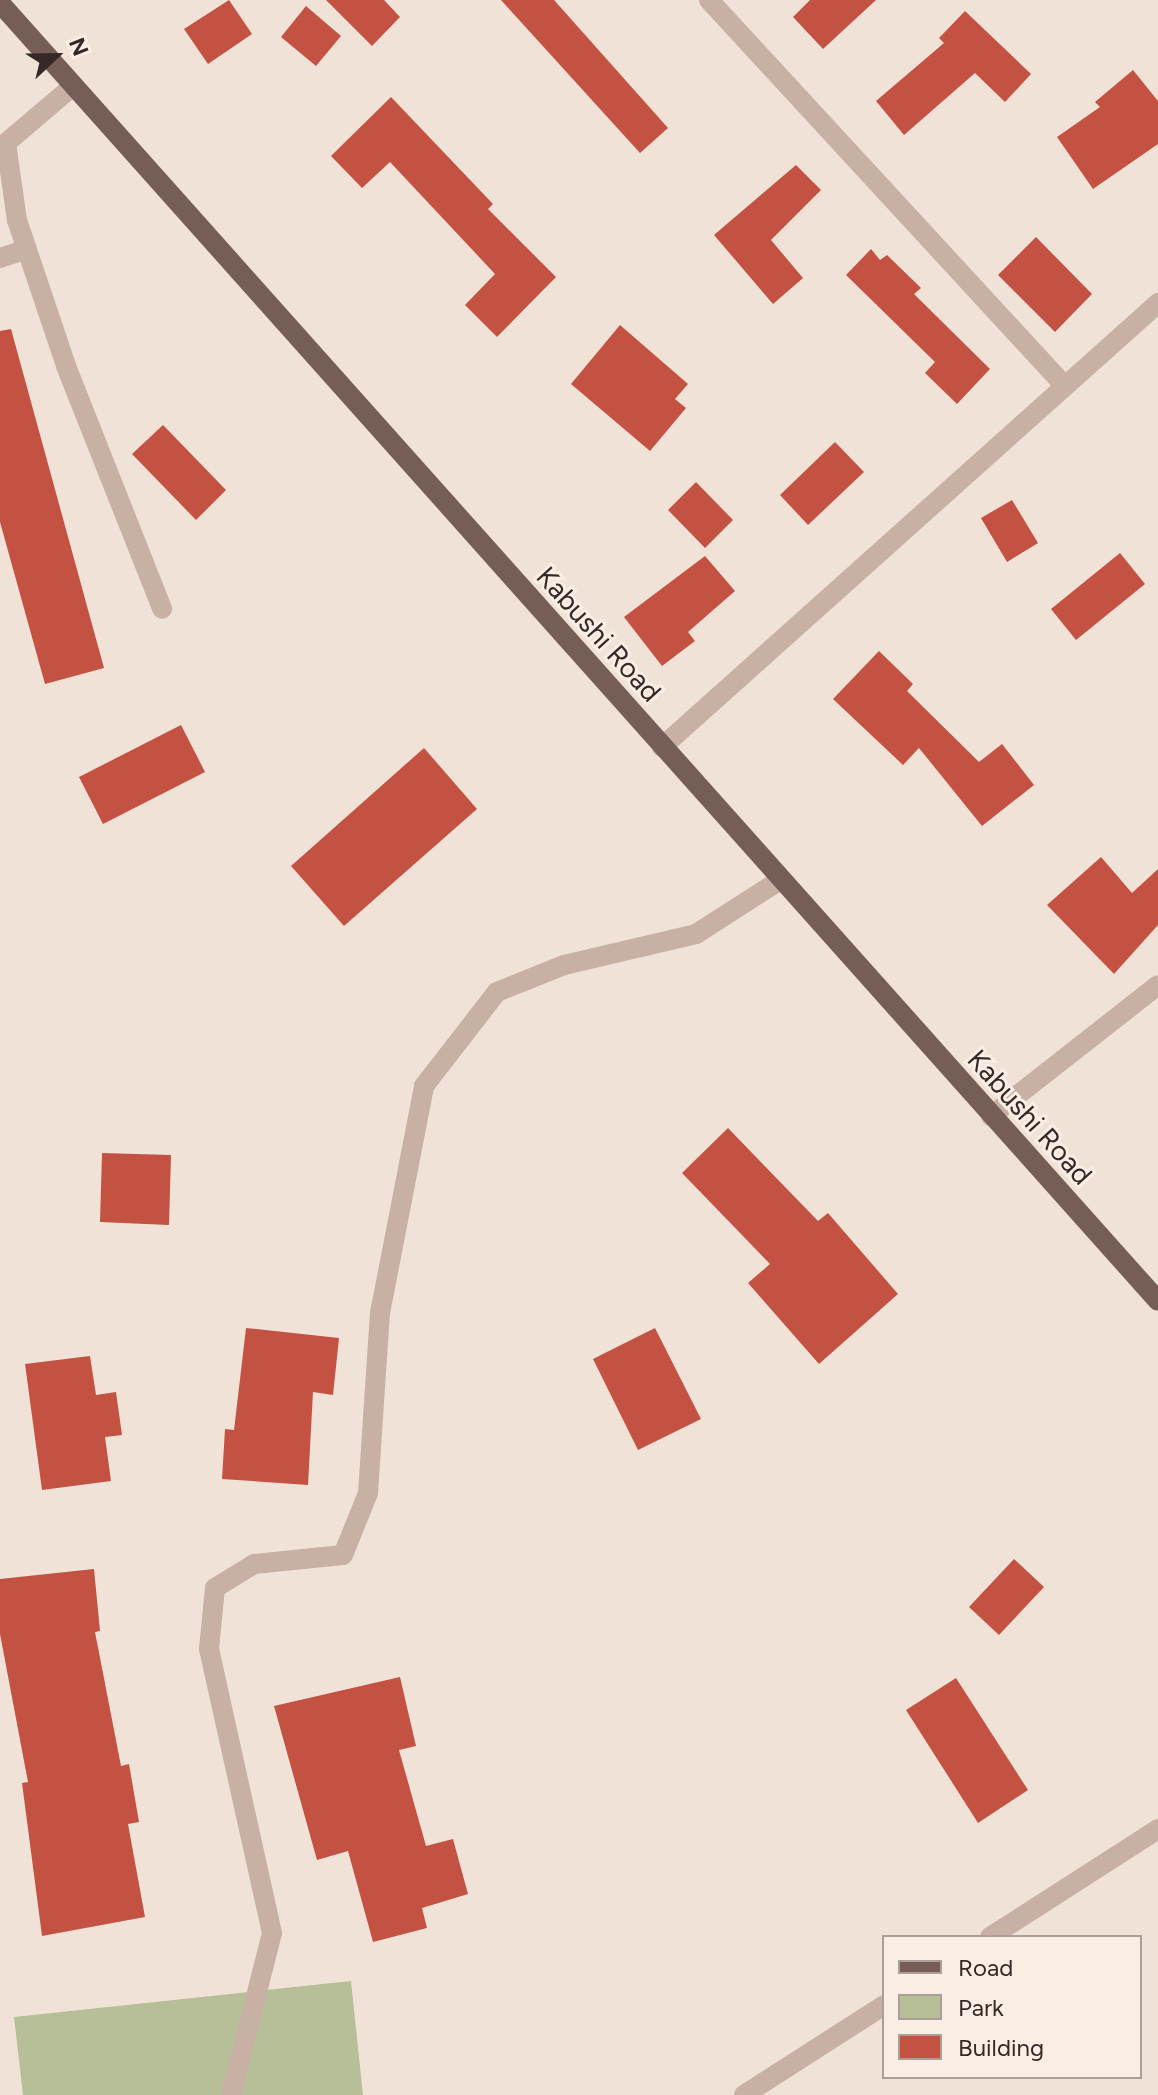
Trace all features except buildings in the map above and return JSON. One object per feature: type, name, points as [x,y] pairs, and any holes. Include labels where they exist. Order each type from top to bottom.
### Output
[{"type":"main road","name":"Kabushi Road","points":[[0,3],[1158,1301]]},
{"type":"street","points":[[709,0],[1063,384]]},
{"type":"street","points":[[73,86],[6,143],[17,220],[66,366],[162,609]]},
{"type":"street","points":[[0,258],[27,249]]},
{"type":"street","points":[[662,747],[1063,384],[1158,303]]},
{"type":"street","points":[[231,2095],[272,1933],[209,1649],[215,1588],[254,1564],[343,1555],[368,1493],[380,1313],[424,1086],[497,992],[564,965],[696,934],[780,880]]},
{"type":"street","points":[[991,1116],[1158,985]]},
{"type":"street","points":[[993,1935],[1158,1829]]},
{"type":"street","points":[[744,2095],[882,2006]]},
{"type":"green space","points":[[351,1981],[363,2095],[23,2095],[14,2017]]}]
